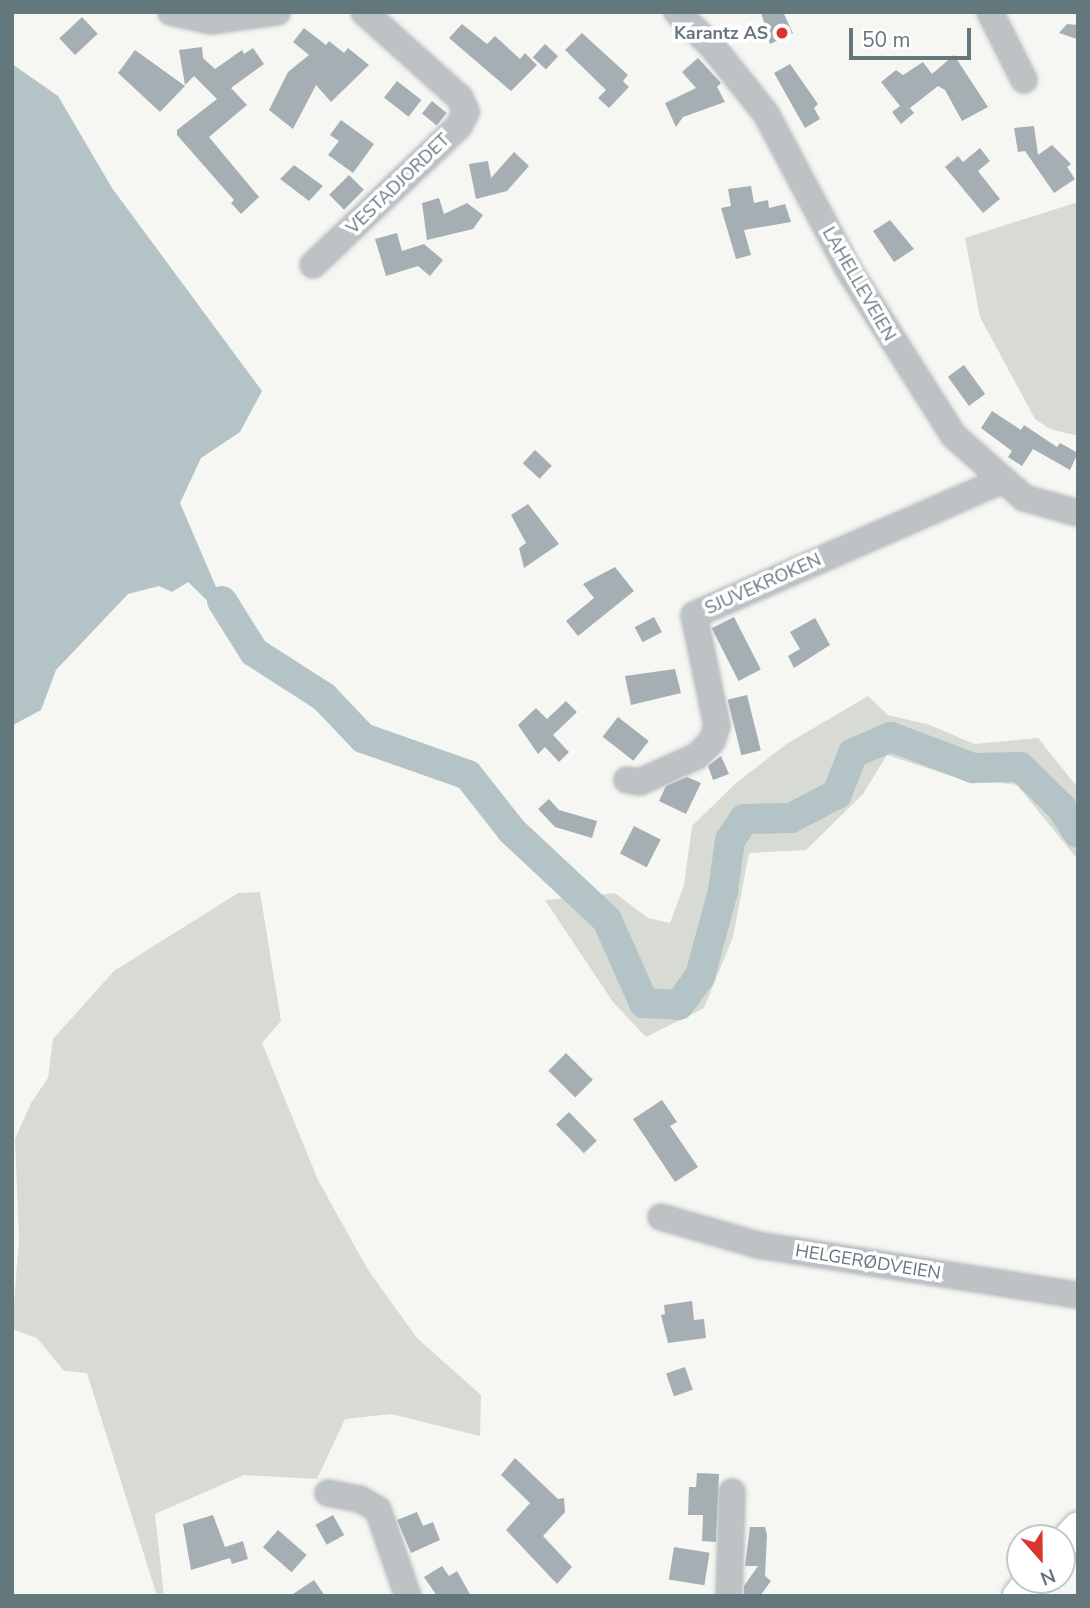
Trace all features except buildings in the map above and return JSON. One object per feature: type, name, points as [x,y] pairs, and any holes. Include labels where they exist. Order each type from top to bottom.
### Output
[{"type":"street","points":[[171,12],[211,21],[277,12]]},
{"type":"street","name":"VESTADJORDET","points":[[313,265],[459,126],[466,112],[460,98],[364,12]]},
{"type":"street","name":"LAHELLEVEIEN","points":[[677,12],[712,46],[766,114],[849,270],[920,387],[954,436],[1000,481],[1024,498],[1078,513]]},
{"type":"street","points":[[990,12],[1024,80]]},
{"type":"street","name":"SJUVEKROKEN","points":[[627,780],[640,782],[697,756],[712,741],[717,726],[694,615],[1000,481]]},
{"type":"street","name":"HELGERØDVEIEN","points":[[661,1217],[758,1245],[1078,1295]]},
{"type":"street","points":[[729,1596],[732,1492]]},
{"type":"street","points":[[328,1493],[360,1499],[378,1510],[408,1596]]},
{"type":"shaded area","points":[[12,64],[58,96],[112,188],[262,391],[240,432],[201,458],[180,503],[222,601],[215,608],[188,582],[172,592],[159,586],[128,594],[56,670],[41,710],[15,724],[12,730]]},
{"type":"shaded area","points":[[1078,202],[1078,436],[1050,429],[1035,419],[980,317],[965,238]]},
{"type":"shaded area","points":[[868,696],[888,715],[930,725],[974,744],[1038,738],[1078,788],[1078,860],[1017,785],[951,776],[887,755],[863,794],[806,850],[749,853],[733,937],[704,1008],[646,1037],[613,1002],[545,900],[615,893],[648,918],[670,923],[684,885],[692,826],[735,784],[785,745]]},
{"type":"shaded area","points":[[260,892],[281,1021],[262,1043],[318,1180],[368,1270],[417,1338],[481,1395],[480,1436],[391,1414],[345,1419],[317,1479],[244,1475],[155,1514],[164,1596],[157,1596],[87,1373],[64,1371],[37,1338],[12,1329],[19,1240],[15,1139],[31,1103],[48,1078],[53,1039],[114,971],[238,893]]},
{"type":"waterway","points":[[222,601],[254,652],[324,697],[363,738],[468,775],[512,831],[607,920],[644,1003],[679,1005],[700,976],[723,891],[730,840],[744,819],[791,818],[837,794],[853,753],[891,737],[973,768],[1020,767],[1061,807],[1078,833]]},
{"type":"place","name":"Karantz AS","points":[[782,33]]}]
